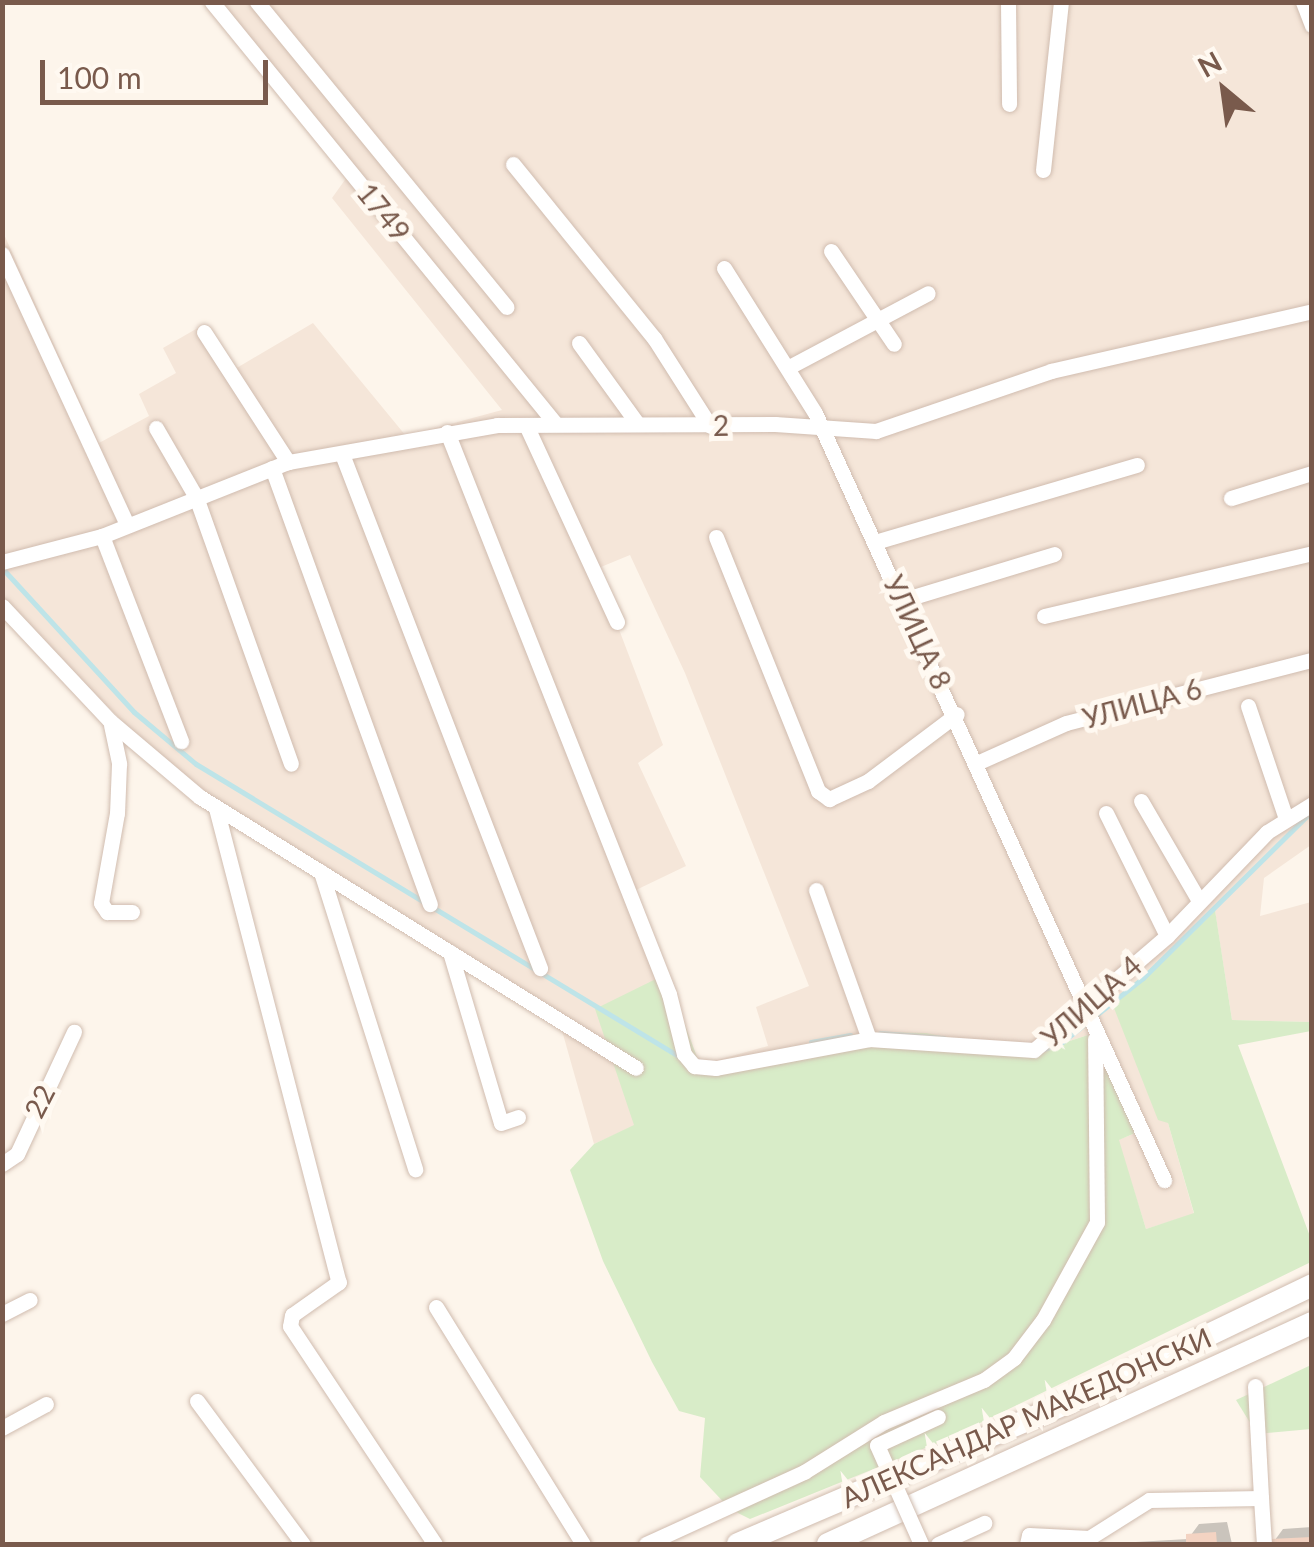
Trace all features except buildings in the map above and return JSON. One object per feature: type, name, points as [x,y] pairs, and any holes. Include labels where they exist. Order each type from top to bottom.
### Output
[{"type":"street","name":"1749","points":[[212,2],[554,422]]},
{"type":"street","points":[[257,2],[507,307]]},
{"type":"street","points":[[1008,2],[1008,104]]},
{"type":"street","points":[[1043,170],[1061,2]]},
{"type":"street","points":[[1303,2],[1312,25]]},
{"type":"street","points":[[513,164],[654,338],[710,426]]},
{"type":"street","points":[[831,251],[874,320],[894,344]]},
{"type":"street","points":[[2,254],[127,524]]},
{"type":"street","name":"УЛИЦА 8","points":[[724,268],[789,368],[824,432],[979,762],[1083,1010],[1130,1097],[1164,1180]]},
{"type":"street","points":[[789,368],[928,293]]},
{"type":"street","name":"2","points":[[5,556],[102,536],[280,465],[447,432],[554,422],[775,424],[824,432],[876,431],[1052,372],[1312,311]]},
{"type":"street","points":[[204,332],[280,465],[430,904]]},
{"type":"street","points":[[579,343],[636,423]]},
{"type":"street","points":[[526,425],[617,622]]},
{"type":"street","points":[[156,428],[196,497],[291,764]]},
{"type":"street","name":"УЛИЦА 4","points":[[447,432],[669,994],[684,1054],[694,1066],[716,1068],[870,1039],[1014,1054],[1034,1050],[1168,936],[1198,900],[1285,816],[1312,804]]},
{"type":"street","points":[[342,454],[540,968]]},
{"type":"street","points":[[875,542],[1137,465]]},
{"type":"street","points":[[1231,498],[1312,473]]},
{"type":"street","points":[[102,536],[181,741]]},
{"type":"street","points":[[716,537],[818,791],[830,799],[868,781],[957,714]]},
{"type":"street","points":[[1044,616],[1312,553]]},
{"type":"street","points":[[903,600],[1054,554]]},
{"type":"street","points":[[2,606],[110,721],[216,808],[636,1068]]},
{"type":"street","name":"УЛИЦА 6","points":[[979,762],[1066,724],[1312,660]]},
{"type":"street","points":[[1248,706],[1285,816]]},
{"type":"street","points":[[110,721],[119,764],[117,812],[101,902],[106,912],[132,912]]},
{"type":"street","points":[[1141,801],[1198,900]]},
{"type":"street","points":[[216,808],[339,1284],[292,1314],[290,1326],[434,1544]]},
{"type":"street","points":[[1106,813],[1168,936]]},
{"type":"street","points":[[321,872],[415,1169]]},
{"type":"street","points":[[816,890],[870,1039]]},
{"type":"street","points":[[450,952],[501,1123],[518,1117]]},
{"type":"street","name":"22","points":[[2,1164],[18,1154],[74,1032]]},
{"type":"street","points":[[646,1544],[804,1472],[884,1422],[984,1380],[1014,1358],[1044,1320],[1097,1222],[1096,1038]]},
{"type":"street","name":"АЛЕКСАНДАР МАКЕДОНСКИ","points":[[738,1544],[1062,1405],[1312,1285]]},
{"type":"street","points":[[2,1314],[30,1300]]},
{"type":"street","points":[[436,1308],[583,1544]]},
{"type":"street","name":"АЛЕКСАНДАР МАКЕДОНСКИ","points":[[828,1544],[1312,1323]]},
{"type":"street","points":[[1255,1386],[1264,1544]]},
{"type":"street","points":[[196,1400],[303,1544]]},
{"type":"street","points":[[2,1428],[46,1404]]},
{"type":"street","points":[[921,1544],[877,1445],[938,1417]]},
{"type":"street","points":[[1027,1544],[1029,1535],[1089,1538],[1149,1500],[1261,1498]]},
{"type":"street","points":[[938,1544],[984,1524]]},
{"type":"shaded area","points":[[218,3],[1311,3],[1311,845],[1264,878],[1260,916],[1311,902],[1311,1022],[1232,1020],[1215,911],[1112,1003],[1168,1123],[1194,1214],[1146,1229],[1118,1140],[1141,1131],[1088,1035],[1030,1054],[824,1039],[737,1062],[707,1063],[768,1046],[756,1007],[809,986],[685,673],[630,555],[596,569],[663,745],[638,763],[686,866],[636,890],[666,974],[634,1126],[594,1144],[559,1020],[171,770],[3,601],[2,230],[99,443],[149,416],[139,394],[176,373],[163,348],[203,325],[235,369],[313,323],[406,436],[502,410],[332,198],[347,177]]},
{"type":"green space","points":[[1215,910],[1232,1020],[1311,1022],[1311,1031],[1238,1045],[1311,1239],[1311,1262],[945,1440],[750,1519],[730,1509],[700,1477],[705,1418],[679,1411],[652,1362],[603,1261],[570,1170],[594,1144],[634,1125],[595,1009],[666,974],[700,1065],[867,1032],[926,1033],[1030,1054],[1088,1035],[1142,1130],[1119,1140],[1146,1229],[1194,1213],[1168,1123],[1158,1120],[1112,1003]]},
{"type":"green space","points":[[1311,1365],[1311,1429],[1257,1434],[1236,1400]]},
{"type":"waterway","points":[[2,568],[134,712],[196,764],[680,1057]]},
{"type":"waterway","points":[[1042,1050],[1062,1042],[1143,978],[1310,813]]},
{"type":"waterway","points":[[880,1033],[944,1038]]},
{"type":"waterway","points":[[811,1042],[850,1035]]}]
